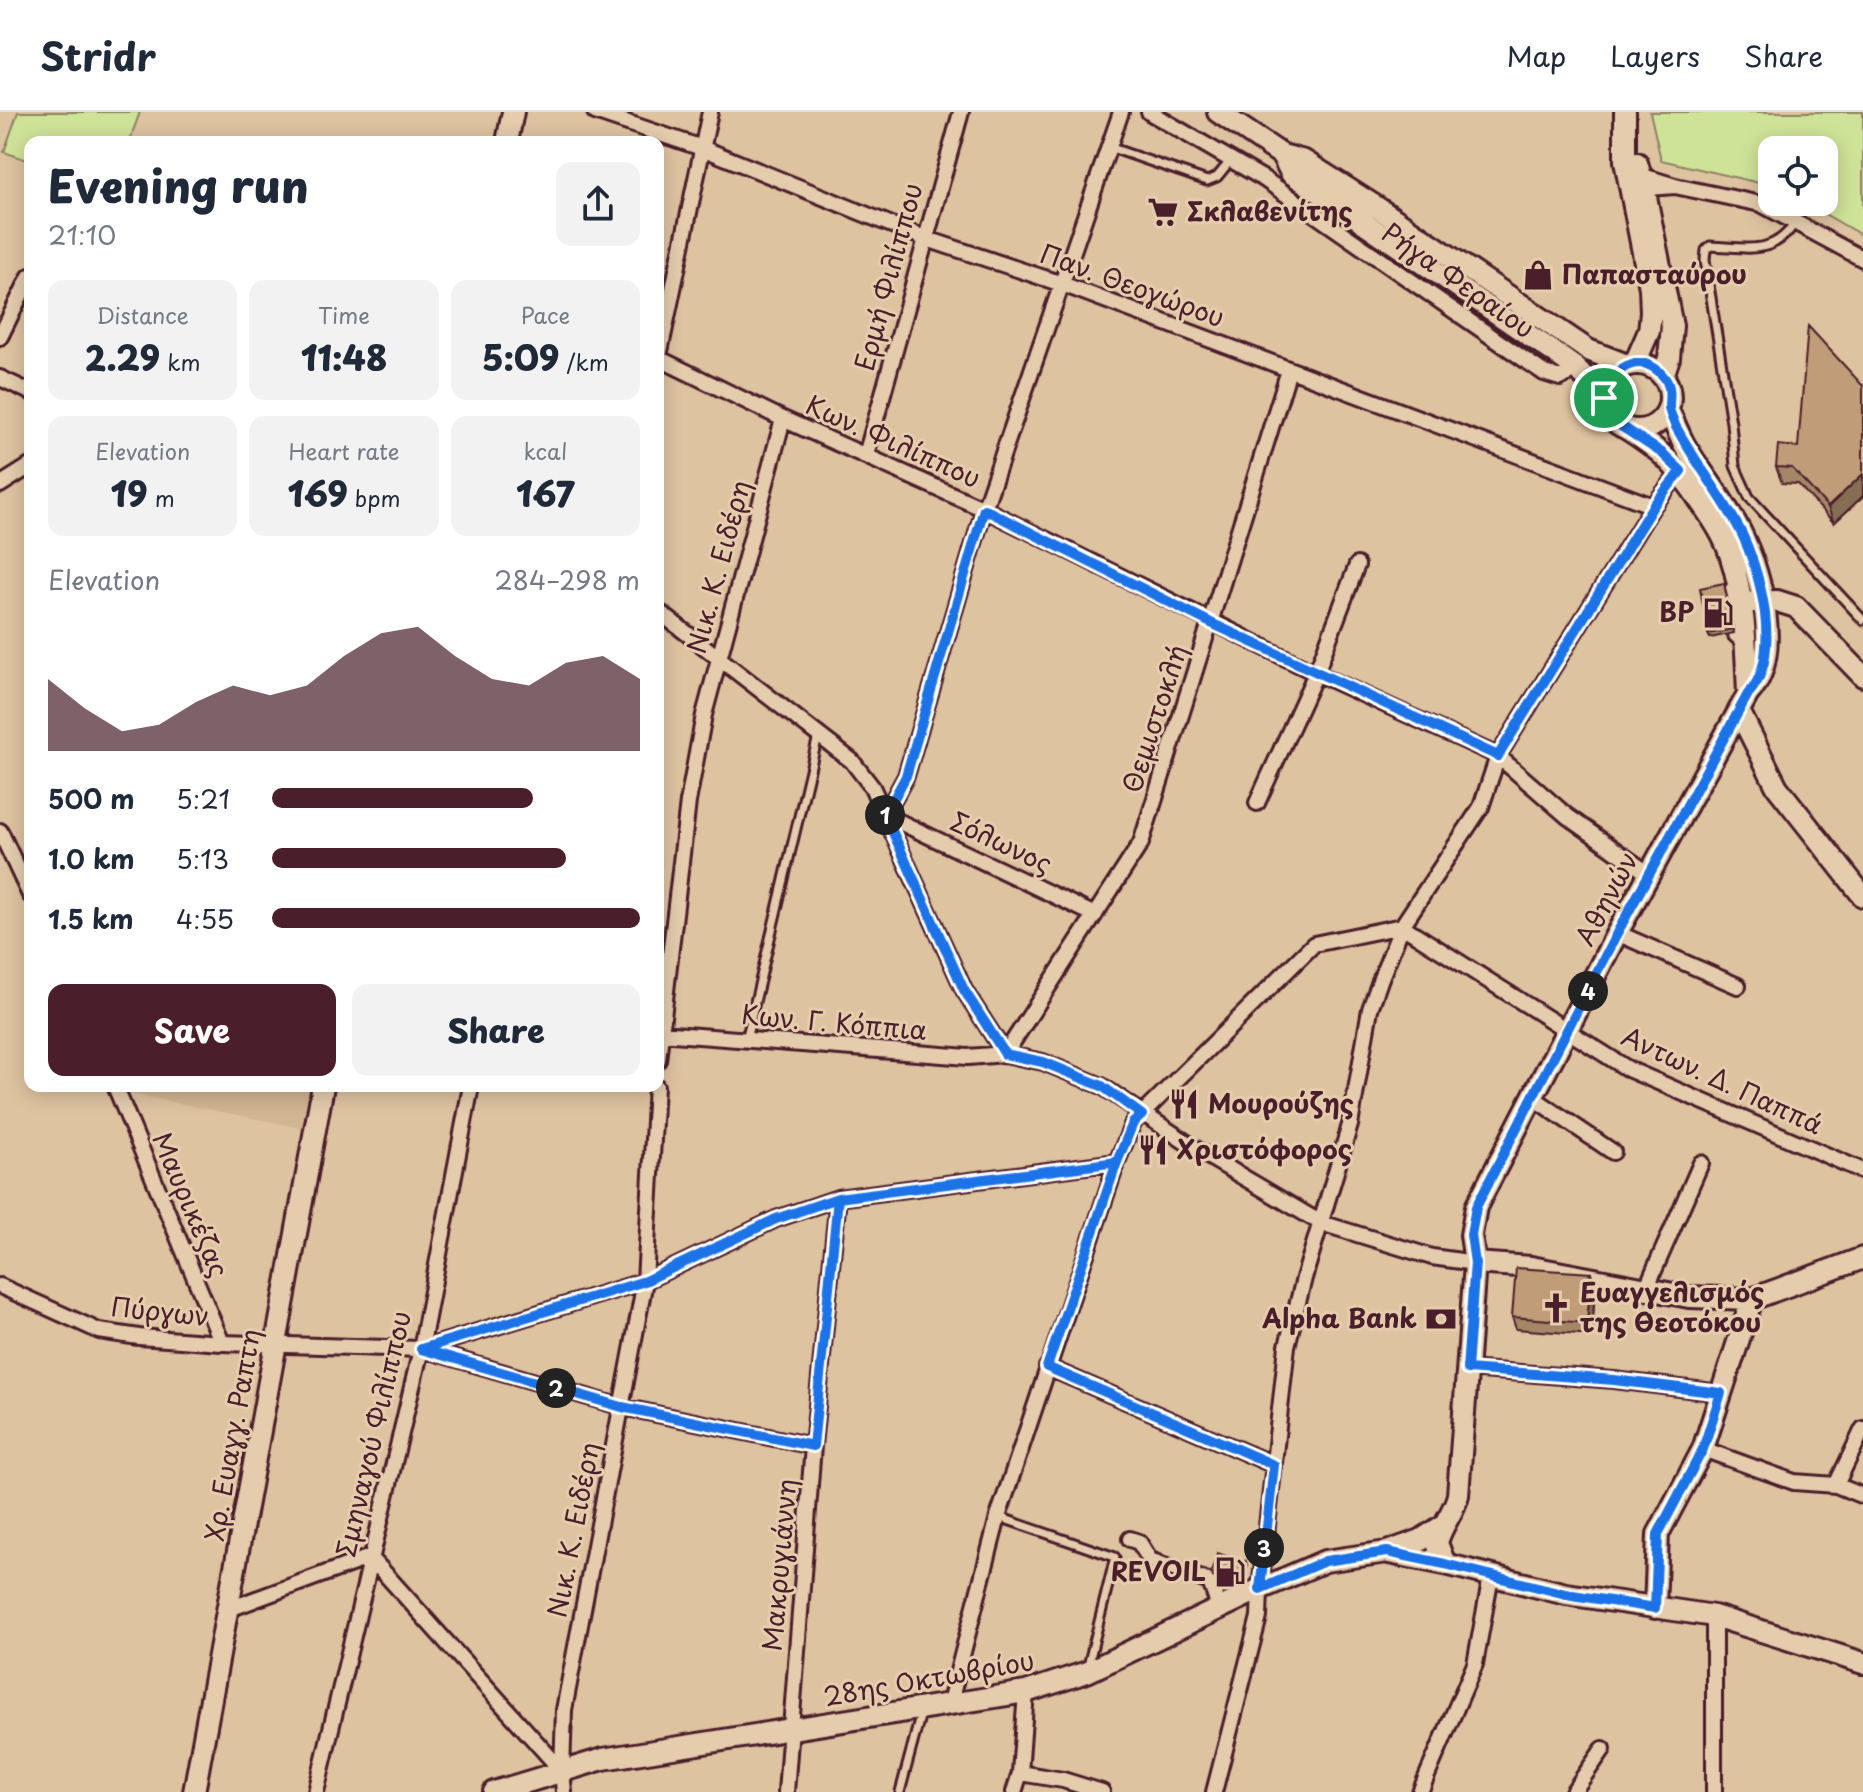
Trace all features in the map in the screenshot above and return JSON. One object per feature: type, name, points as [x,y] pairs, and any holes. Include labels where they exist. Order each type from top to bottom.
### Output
[{"type":"main road","points":[[508,136],[513,112]]},
{"type":"main road","name":"Ρήγα Φεραίου","points":[[1218,112],[1282,155],[1317,168],[1588,350],[1631,364]]},
{"type":"main road","points":[[1626,120],[1625,161],[1636,183],[1672,326],[1669,358],[1663,376]]},
{"type":"main road","name":"Ρήγα Φεραίου","points":[[1282,155],[1291,173],[1577,369],[1604,398]]},
{"type":"main road","points":[[1631,364],[1649,331],[1651,312],[1636,183]]},
{"type":"main road","points":[[1627,429],[1639,431],[1652,427],[1668,411],[1671,399],[1669,387],[1654,368],[1631,364],[1614,372],[1606,384],[1604,398],[1607,411],[1615,422],[1662,453],[1681,471],[1716,525],[1729,551],[1741,603],[1745,648],[1743,703],[1777,787],[1863,896]]},
{"type":"main road","name":"Αθηνών","points":[[1444,1525],[1458,1495],[1475,1263],[1471,1235],[1476,1207],[1617,933],[1763,669],[1767,642],[1763,601],[1755,567],[1740,530],[1686,446],[1668,411]]},
{"type":"main road","points":[[1741,603],[1781,601],[1796,607],[1859,664]]},
{"type":"main road","name":"Χρ. Ευαγγ. Ραπτη","points":[[194,1792],[322,1092]]},
{"type":"main road","points":[[1475,1263],[1531,1267],[1689,1297],[1752,1299],[1863,1258]]},
{"type":"main road","points":[[1655,1608],[1658,1534],[1703,1449],[1752,1299]]},
{"type":"main road","points":[[1444,1525],[1437,1543],[1445,1564]]},
{"type":"main road","name":"28ης Οκτωβρίου","points":[[494,1792],[603,1759],[1026,1692],[1087,1672],[1325,1561],[1387,1552],[1421,1540],[1444,1525]]},
{"type":"main road","points":[[1387,1552],[1566,1594],[1714,1616],[1863,1663]]},
{"type":"street","name":"Παν. Θεογώρου","points":[[595,112],[702,148],[924,238],[1062,284],[1653,506]]},
{"type":"street","points":[[664,330],[710,112]]},
{"type":"street","name":"Ερμή Φιλίππου","points":[[866,455],[961,112]]},
{"type":"street","points":[[885,815],[906,776],[984,509],[1121,112]]},
{"type":"street","name":"Ρήγα Φεραίου","points":[[1149,112],[1264,179],[1544,373],[1560,378],[1577,369]]},
{"type":"street","points":[[1264,179],[1282,155]]},
{"type":"street","points":[[1636,183],[1675,186],[1761,204],[1863,259]]},
{"type":"street","points":[[0,337],[24,288]]},
{"type":"street","name":"Κων. Φιλίππου","points":[[664,362],[984,509],[1211,623],[1498,756],[1567,816],[1649,874]]},
{"type":"street","name":"Θεμιστοκλή","points":[[1005,1054],[1141,843],[1289,370]]},
{"type":"street","points":[[0,378],[24,389]]},
{"type":"street","name":"Νικ. Κ. Ειδέρη","points":[[664,1002],[688,802],[704,715],[783,419]]},
{"type":"street","points":[[0,485],[24,470]]},
{"type":"street","points":[[1214,1792],[1259,1617],[1287,1346],[1350,1125],[1370,1009],[1402,926],[1481,807],[1498,756],[1653,506],[1681,471]]},
{"type":"street","points":[[1257,803],[1316,673],[1357,565]]},
{"type":"street","points":[[664,616],[852,761],[872,787],[964,990],[1005,1054]]},
{"type":"street","name":"Σόλωνος","points":[[885,815],[1095,915]]},
{"type":"street","points":[[0,831],[24,882]]},
{"type":"street","points":[[950,1702],[998,1517],[1117,1162],[1133,1123],[1314,944],[1402,926]]},
{"type":"street","name":"Αντων. Δ. Παππά","points":[[1402,926],[1628,1069],[1863,1171]]},
{"type":"street","points":[[1617,933],[1738,986]]},
{"type":"street","name":"Κων. Γ. Κόππια","points":[[664,1044],[746,1040],[968,1057],[1005,1054],[1043,1062],[1102,1086],[1199,1151],[1321,1223],[1432,1257],[1475,1263]]},
{"type":"street","name":"Μαυρικέζας","points":[[117,1092],[222,1343]]},
{"type":"street","name":"Σμηναγού Φιλίππου","points":[[316,1792],[421,1349],[470,1092]]},
{"type":"street","name":"Νικ. Κ. Ειδέρη","points":[[564,1792],[564,1710],[645,1281],[656,1092]]},
{"type":"street","points":[[1532,1097],[1613,1152]]},
{"type":"street","points":[[421,1349],[645,1281],[776,1219],[838,1198],[1117,1162]]},
{"type":"street","points":[[1646,1289],[1701,1163]]},
{"type":"street","name":"Μακρυγιάννη","points":[[786,1792],[813,1446],[838,1198]]},
{"type":"street","name":"Πύργων","points":[[0,1286],[99,1331],[139,1337],[222,1343],[276,1342],[421,1349]]},
{"type":"street","points":[[421,1349],[622,1407],[813,1446]]},
{"type":"street","points":[[1047,1367],[1274,1465]]},
{"type":"street","points":[[1467,1369],[1614,1380],[1721,1393]]},
{"type":"street","points":[[1836,1485],[1863,1429]]},
{"type":"street","points":[[1703,1449],[1794,1482],[1836,1485],[1863,1496]]},
{"type":"street","points":[[1130,1539],[1139,1542],[1150,1560],[1210,1582],[1220,1610]]},
{"type":"street","points":[[229,1609],[370,1557],[562,1771]]},
{"type":"street","points":[[1420,1792],[1475,1664],[1491,1576]]},
{"type":"street","points":[[1714,1616],[1714,1792]]},
{"type":"street","points":[[1014,1792],[1020,1773],[1026,1692]]},
{"type":"street","points":[[1573,1792],[1603,1749]]},
{"type":"street","points":[[1020,1773],[1063,1780],[1102,1792]]},
{"type":"lane","points":[[1109,147],[1207,181],[1217,177],[1231,160]]},
{"type":"lane","points":[[1795,223],[1785,237],[1765,248],[1710,246],[1706,250],[1735,466],[1749,497],[1863,620]]},
{"type":"lane","points":[[1737,578],[1728,590],[1733,637],[1745,648]]},
{"type":"lane","points":[[746,1040],[818,736]]},
{"type":"lane","points":[[998,1517],[1115,1557],[1087,1672]]},
{"type":"lane","points":[[900,1792],[922,1707]]},
{"type":"shaded area","points":[[123,1092],[310,1092],[303,1128]]},
{"type":"green space","points":[[18,112],[140,112],[131,136],[24,136],[24,159],[4,152]]},
{"type":"green space","points":[[1650,112],[1863,112],[1863,236],[1828,216],[1838,216],[1838,136],[1758,136],[1758,183],[1661,160]]},
{"type":"building","points":[[1808,326],[1863,386],[1863,474],[1828,507],[1792,468],[1776,467],[1778,445],[1798,447]]},
{"type":"building","name":"BP","points":[[1724,583],[1733,629],[1708,634],[1700,588]]},
{"type":"building","name":"Ευαγγελισμός της Θεοτόκου","points":[[1516,1268],[1591,1273],[1587,1323],[1512,1317]]},
{"type":"building","name":"REVOIL","points":[[1217,1553],[1246,1562],[1240,1582],[1211,1573]]},
{"type":"place","name":"Σκλαβενίτης","points":[[1163,212]]},
{"type":"place","name":"Παπασταύρου","points":[[1538,275]]},
{"type":"place","name":"BP","points":[[1718,613]]},
{"type":"place","name":"Μουρούζης","points":[[1184,1104]]},
{"type":"place","name":"Χριστόφορος","points":[[1153,1150]]},
{"type":"place","name":"Ευαγγελισμός της Θεοτόκου","points":[[1556,1308]]},
{"type":"place","name":"Alpha Bank","points":[[1441,1319]]},
{"type":"place","name":"REVOIL","points":[[1230,1572]]},
{"type":"route","points":[[1604,398],[1606,384],[1614,372],[1627,365],[1641,364],[1654,368],[1663,376],[1671,399],[1668,411],[1686,446],[1740,530],[1755,567],[1763,601],[1767,642],[1757,684],[1748,694],[1617,933],[1476,1207],[1471,1235],[1475,1263],[1467,1369],[1614,1380],[1721,1393],[1703,1449],[1658,1534],[1655,1608],[1566,1594],[1387,1552],[1325,1561],[1260,1589],[1274,1465],[1047,1367],[1117,1162],[1024,1174],[838,1198],[813,1446],[622,1407],[421,1349],[645,1281],[776,1219],[838,1198],[1117,1162],[1133,1123],[1142,1115],[1102,1086],[1043,1062],[1005,1054],[964,990],[885,815],[906,776],[984,509],[1211,623],[1498,756],[1653,506],[1681,471],[1646,441],[1615,422],[1607,411],[1604,398]]}]
